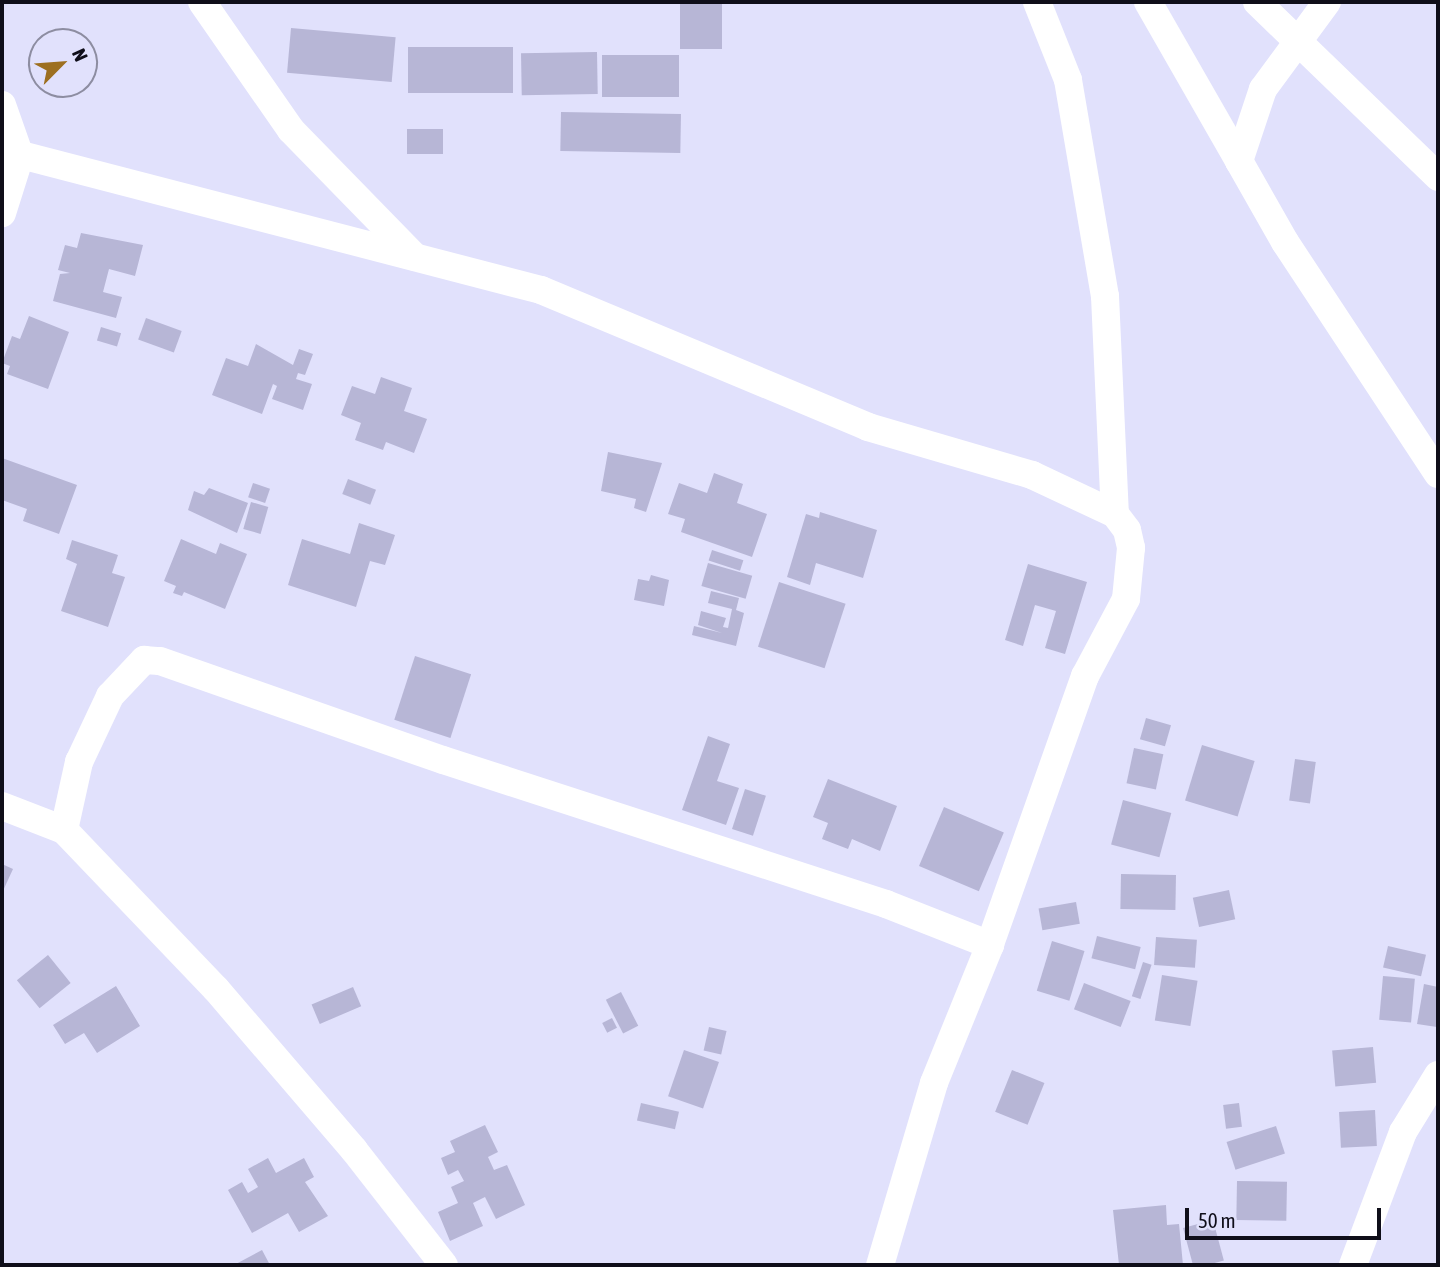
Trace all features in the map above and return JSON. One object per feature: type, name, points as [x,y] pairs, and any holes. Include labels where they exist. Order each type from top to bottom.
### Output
[{"type":"street","points":[[202,2],[291,130],[415,257]]},
{"type":"street","points":[[1037,2],[1068,80],[1105,296],[1115,514]]},
{"type":"street","points":[[1148,2],[1285,242],[1438,474]]},
{"type":"street","points":[[1257,2],[1438,177]]},
{"type":"street","points":[[1239,161],[1263,89],[1327,2]]},
{"type":"street","points":[[2,105],[11,153],[2,213]]},
{"type":"street","points":[[11,153],[541,290],[868,427],[1032,475],[1115,514],[1127,530],[1131,548],[1126,599],[1085,676],[990,945],[934,1083],[880,1265]]},
{"type":"street","points":[[64,830],[79,762],[110,696],[137,665],[160,661],[456,764],[886,904],[990,945]]},
{"type":"street","points":[[2,806],[64,830],[216,989],[354,1150],[444,1265]]},
{"type":"street","points":[[1353,1265],[1404,1132],[1438,1075]]},
{"type":"building","points":[[680,2],[722,2],[722,49],[680,49]]},
{"type":"building","points":[[291,28],[396,37],[392,82],[287,73]]},
{"type":"building","points":[[408,47],[513,47],[513,93],[408,93]]},
{"type":"building","points":[[597,52],[598,94],[522,95],[521,53]]},
{"type":"building","points":[[602,55],[679,55],[679,97],[602,97]]},
{"type":"building","points":[[561,112],[681,114],[680,153],[560,151]]},
{"type":"building","points":[[407,129],[443,129],[443,154],[407,154]]},
{"type":"building","points":[[81,233],[143,245],[135,276],[109,269],[103,292],[122,297],[116,318],[53,301],[60,274],[70,273],[58,270],[65,245],[77,248]]},
{"type":"building","points":[[29,316],[69,332],[48,389],[7,374],[10,366],[2,363],[12,336],[20,339]]},
{"type":"building","points":[[146,318],[182,331],[174,353],[138,340]]},
{"type":"building","points":[[101,327],[121,333],[117,347],[97,340]]},
{"type":"building","points":[[256,344],[293,365],[299,349],[313,354],[305,375],[298,373],[296,379],[312,384],[303,410],[272,399],[277,386],[273,384],[262,414],[212,395],[226,358],[248,366]]},
{"type":"building","points":[[381,377],[412,388],[404,411],[427,419],[414,453],[386,442],[383,450],[355,440],[361,423],[341,415],[352,386],[375,394]]},
{"type":"building","points":[[608,452],[662,463],[646,512],[634,508],[636,499],[601,491]]},
{"type":"building","points":[[2,458],[77,485],[59,534],[23,521],[27,509],[2,500]]},
{"type":"building","points":[[714,473],[743,484],[737,503],[767,514],[752,557],[681,532],[685,519],[668,514],[679,483],[707,493]]},
{"type":"building","points":[[348,479],[376,490],[370,505],[342,494]]},
{"type":"building","points":[[253,483],[270,489],[265,503],[248,497]]},
{"type":"building","points":[[209,488],[248,503],[237,533],[188,510],[194,491],[204,495]]},
{"type":"building","points":[[251,502],[268,507],[261,534],[243,529]]},
{"type":"building","points":[[820,512],[877,530],[863,578],[816,563],[810,585],[787,577],[806,514],[819,518]]},
{"type":"building","points":[[359,523],[395,535],[385,565],[370,561],[356,607],[288,585],[302,539],[350,554]]},
{"type":"building","points":[[181,539],[216,554],[220,543],[247,554],[225,609],[184,592],[182,596],[173,593],[176,586],[164,581]]},
{"type":"building","points":[[72,540],[118,555],[112,573],[125,577],[108,627],[61,611],[77,564],[66,559]]},
{"type":"building","points":[[712,550],[743,560],[740,571],[709,560]]},
{"type":"building","points":[[708,563],[752,576],[746,599],[701,586]]},
{"type":"building","points":[[1028,564],[1087,582],[1065,654],[1045,648],[1056,611],[1035,605],[1023,646],[1005,640]]},
{"type":"building","points":[[651,575],[669,580],[664,606],[634,600],[638,579],[649,581]]},
{"type":"building","points":[[779,582],[846,604],[825,668],[758,647]]},
{"type":"building","points":[[711,591],[739,598],[736,610],[744,613],[736,646],[692,635],[694,626],[722,633],[698,625],[701,611],[726,618],[723,627],[728,628],[732,609],[708,603]]},
{"type":"building","points":[[415,656],[471,674],[450,738],[394,720]]},
{"type":"building","points":[[1146,718],[1171,725],[1165,746],[1140,739]]},
{"type":"building","points":[[708,736],[730,744],[717,781],[739,788],[726,825],[682,810]]},
{"type":"building","points":[[1202,745],[1255,761],[1238,817],[1185,800]]},
{"type":"building","points":[[1134,748],[1163,754],[1156,789],[1127,783]]},
{"type":"building","points":[[1295,759],[1316,762],[1310,804],[1289,801]]},
{"type":"building","points":[[828,779],[897,806],[880,851],[852,839],[848,849],[822,839],[828,823],[813,817]]},
{"type":"building","points":[[745,789],[766,796],[753,836],[732,829]]},
{"type":"building","points":[[1123,800],[1171,813],[1159,857],[1111,844]]},
{"type":"building","points":[[944,807],[1004,832],[979,891],[919,866]]},
{"type":"building","points":[[2,864],[13,869],[2,893]]},
{"type":"building","points":[[1121,874],[1176,875],[1175,910],[1120,909]]},
{"type":"building","points":[[1229,890],[1235,919],[1199,927],[1193,898]]},
{"type":"building","points":[[1076,902],[1080,924],[1042,930],[1039,909]]},
{"type":"building","points":[[1097,936],[1141,947],[1135,969],[1091,958]]},
{"type":"building","points":[[1156,937],[1197,940],[1195,968],[1154,965]]},
{"type":"building","points":[[1052,941],[1085,951],[1069,1001],[1037,991]]},
{"type":"building","points":[[1388,946],[1426,955],[1421,976],[1383,967]]},
{"type":"building","points":[[48,955],[71,983],[40,1008],[17,980]]},
{"type":"building","points":[[1143,962],[1152,965],[1140,999],[1132,996]]},
{"type":"building","points":[[1162,975],[1198,981],[1190,1026],[1155,1020]]},
{"type":"building","points":[[1383,976],[1415,979],[1411,1023],[1379,1020]]},
{"type":"building","points":[[1084,983],[1131,1001],[1121,1027],[1074,1009]]},
{"type":"building","points":[[1424,984],[1438,987],[1437,1027],[1417,1024]]},
{"type":"building","points":[[116,986],[140,1026],[97,1053],[84,1033],[65,1044],[53,1025]]},
{"type":"building","points":[[353,987],[361,1006],[320,1024],[312,1005]]},
{"type":"building","points":[[621,992],[638,1026],[623,1034],[606,1000]]},
{"type":"building","points":[[612,1018],[617,1028],[607,1033],[602,1023]]},
{"type":"building","points":[[709,1027],[727,1031],[721,1054],[704,1050]]},
{"type":"building","points":[[1373,1047],[1376,1083],[1335,1086],[1332,1051]]},
{"type":"building","points":[[684,1050],[719,1062],[703,1108],[668,1096]]},
{"type":"building","points":[[1012,1070],[1044,1083],[1028,1125],[995,1112]]},
{"type":"building","points":[[641,1103],[679,1112],[675,1129],[637,1121]]},
{"type":"building","points":[[1239,1103],[1242,1127],[1226,1129],[1223,1105]]},
{"type":"building","points":[[1375,1110],[1377,1146],[1341,1148],[1339,1112]]},
{"type":"building","points":[[485,1125],[498,1152],[488,1157],[494,1170],[507,1165],[525,1205],[496,1219],[485,1197],[473,1203],[483,1226],[450,1241],[438,1212],[458,1203],[451,1187],[464,1181],[458,1170],[448,1175],[441,1158],[455,1152],[450,1141]]},
{"type":"building","points":[[1276,1126],[1285,1154],[1236,1170],[1227,1142]]},
{"type":"building","points":[[268,1158],[276,1173],[304,1158],[314,1177],[305,1182],[328,1216],[299,1232],[288,1213],[252,1233],[228,1190],[242,1182],[248,1193],[258,1187],[248,1169]]},
{"type":"building","points":[[1237,1181],[1287,1182],[1286,1221],[1236,1220]]},
{"type":"building","points":[[1166,1205],[1167,1225],[1179,1224],[1183,1265],[1119,1265],[1113,1210]]},
{"type":"building","points":[[1213,1220],[1224,1261],[1193,1265],[1183,1228]]},
{"type":"building","points":[[262,1250],[270,1265],[234,1265]]}]
